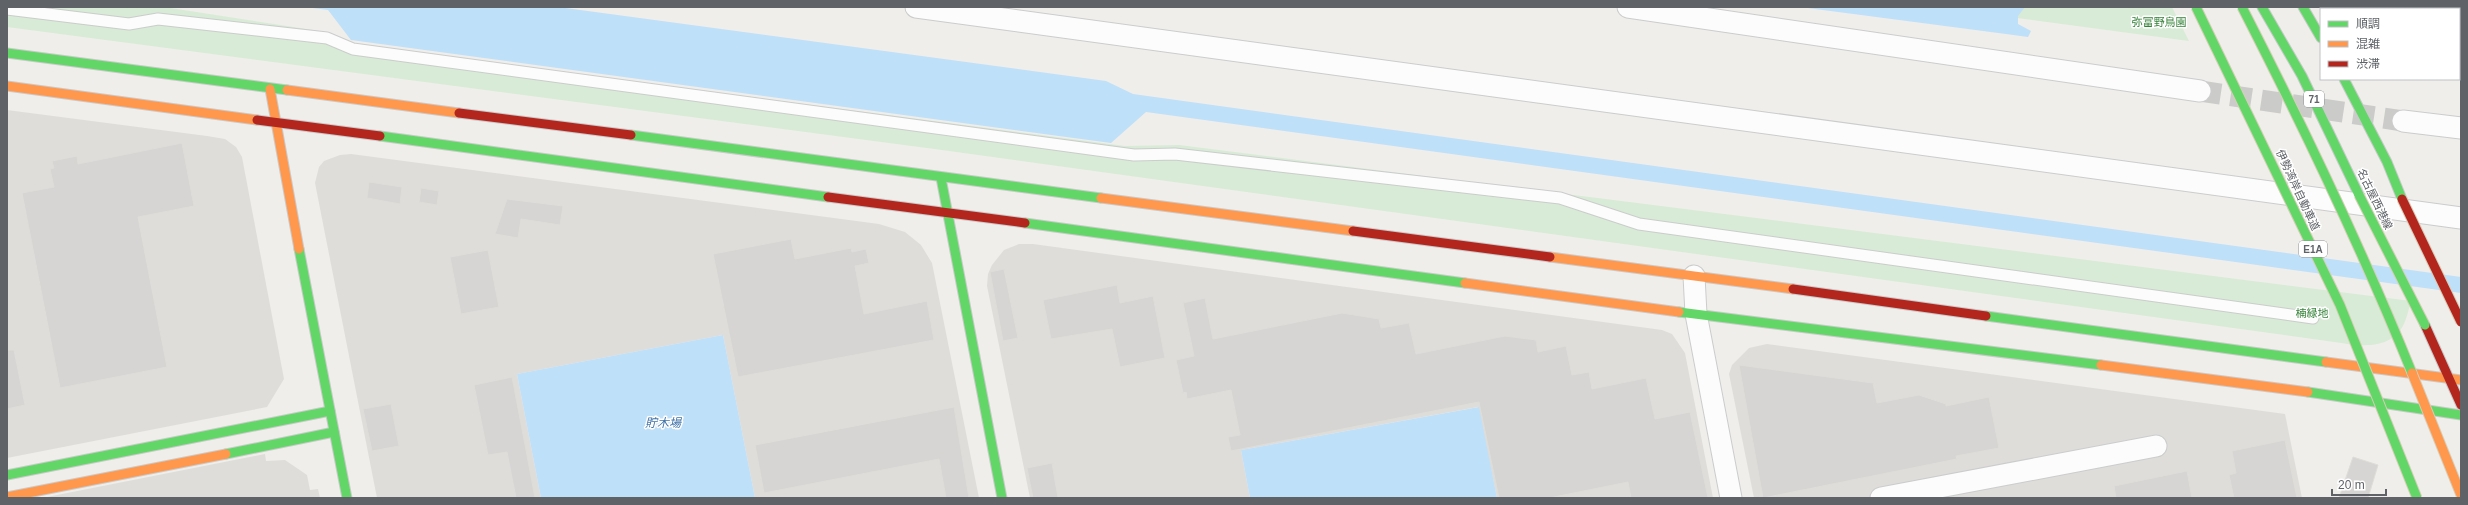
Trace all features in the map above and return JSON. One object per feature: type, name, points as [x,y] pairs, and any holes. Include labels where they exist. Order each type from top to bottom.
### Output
[{"type":"main road","name":"伊勢湾岸自動車道","points":[[2196,7],[2340,304],[2417,498]]},
{"type":"main road","points":[[2242,7],[2277,75],[2384,303],[2461,495]]},
{"type":"main road","name":"名古屋西港線","points":[[2262,7],[2302,76],[2359,195],[2425,325],[2461,405]]},
{"type":"main road","points":[[2303,7],[2320,36]]},
{"type":"main road","points":[[7,53],[941,178],[1694,276],[2461,380]]},
{"type":"main road","points":[[2345,80],[2386,162],[2461,322]]},
{"type":"main road","points":[[7,86],[1696,314],[2311,392],[2461,415]]},
{"type":"main road","points":[[270,89],[347,498]]},
{"type":"main road","points":[[941,178],[1002,498]]},
{"type":"main road","points":[[7,475],[330,411]]},
{"type":"main road","points":[[7,497],[334,432]]},
{"type":"street","points":[[916,7],[2461,218]]},
{"type":"street","points":[[1628,7],[2200,91]]},
{"type":"street","points":[[2403,121],[2461,128]]},
{"type":"street","points":[[1694,276],[1696,314],[1732,498]]},
{"type":"street","points":[[1881,498],[2156,446]]},
{"type":"lane","points":[[7,9],[129,24],[158,19],[327,38],[353,49],[1134,155],[1175,154],[1560,198],[1639,224],[2313,318]]},
{"type":"shaded area","points":[[7,110],[207,136],[225,139],[236,147],[242,157],[284,379],[267,407],[7,458]]},
{"type":"shaded area","points":[[351,154],[879,224],[905,232],[921,245],[932,263],[979,498],[755,498],[723,335],[517,374],[541,498],[377,498],[315,183],[319,167],[324,161],[340,155]]},
{"type":"shaded area","points":[[1019,244],[1033,244],[1662,330],[1672,334],[1685,353],[1713,498],[1497,498],[1478,407],[1241,450],[1250,498],[1030,498],[987,286],[988,274],[992,265],[1004,250]]},
{"type":"shaded area","points":[[1767,344],[2285,414],[2302,498],[1754,498],[1729,374],[1732,365],[1749,348]]},
{"type":"shaded area","points":[[265,454],[266,461],[285,460],[307,475],[310,490],[318,489],[320,498],[42,498]]},
{"type":"green space","name":"楠緑地","points":[[7,7],[164,7],[326,32],[355,45],[1125,146],[1179,145],[2411,301],[2404,324],[2397,334],[2378,344],[2355,345],[942,150],[7,27]]},
{"type":"green space","name":"弥富野鳥園","points":[[1936,7],[2172,7],[2189,41]]},
{"type":"water","points":[[305,7],[558,7],[1106,81],[1133,94],[2461,277],[2461,293],[1146,112],[1111,143],[351,40],[328,10]]},
{"type":"water","points":[[1800,7],[2025,7],[2018,16],[2018,24],[2031,31],[2028,37]]},
{"type":"water","name":"貯木場","points":[[723,335],[755,498],[541,498],[517,374]]},
{"type":"water","points":[[1479,407],[1497,498],[1250,498],[1241,450]]},
{"type":"building","points":[[182,143],[194,206],[138,217],[167,367],[60,388],[22,193],[54,187],[50,169],[54,168],[52,161],[77,156],[78,164]]},
{"type":"building","points":[[369,182],[402,187],[400,204],[367,198]]},
{"type":"building","points":[[421,188],[439,191],[437,205],[419,202]]},
{"type":"building","points":[[507,199],[563,206],[560,225],[521,219],[518,238],[495,234]]},
{"type":"building","points":[[791,239],[795,259],[851,248],[852,252],[866,249],[869,263],[855,266],[864,314],[927,301],[934,340],[738,377],[713,254]]},
{"type":"building","points":[[488,250],[499,307],[461,314],[450,257]]},
{"type":"building","points":[[1004,269],[1018,338],[1003,341],[990,272]]},
{"type":"building","points":[[1117,285],[1120,303],[1153,296],[1165,358],[1120,367],[1112,329],[1051,339],[1043,300]]},
{"type":"building","points":[[1205,298],[1213,339],[1342,313],[1379,319],[1381,328],[1409,323],[1416,354],[1505,336],[1536,340],[1538,352],[1566,346],[1572,375],[1589,372],[1592,389],[1646,378],[1655,419],[1690,412],[1708,498],[1631,498],[1628,482],[1549,498],[1499,498],[1479,402],[1231,451],[1228,437],[1240,435],[1231,390],[1187,399],[1186,392],[1183,393],[1176,360],[1194,356],[1183,303]]},
{"type":"building","points":[[7,350],[14,350],[25,405],[7,409]]},
{"type":"building","points":[[1739,365],[1873,383],[1877,403],[1919,395],[1946,404],[1946,406],[1989,397],[1999,448],[1956,456],[1957,459],[1763,498]]},
{"type":"building","points":[[512,377],[535,498],[516,498],[507,452],[488,455],[474,385]]},
{"type":"building","points":[[391,404],[399,446],[372,451],[363,409]]},
{"type":"building","points":[[954,407],[969,498],[946,498],[939,459],[764,493],[755,445]]},
{"type":"building","points":[[2285,440],[2297,498],[2234,498],[2229,475],[2236,473],[2232,451]]},
{"type":"building","points":[[2353,457],[2378,465],[2368,498],[2339,498]]},
{"type":"building","points":[[1052,463],[1058,498],[1033,498],[1027,468]]},
{"type":"building","points":[[2187,471],[2192,498],[2116,498],[2114,486]]},
{"type":"tunnel","points":[[2200,91],[2403,121]]},
{"type":"traffic: fast","points":[[2196,7],[2340,305],[2417,498]]},
{"type":"traffic: fast","points":[[2242,7],[2331,188],[2373,280],[2412,373]]},
{"type":"traffic: fast","points":[[2262,7],[2302,76],[2359,195]]},
{"type":"traffic: fast","points":[[2303,7],[2320,36]]},
{"type":"traffic: fast","points":[[7,53],[287,90]]},
{"type":"traffic: fast","points":[[2345,80],[2387,162],[2402,199]]},
{"type":"traffic: fast","points":[[631,135],[1101,198]]},
{"type":"traffic: fast","points":[[380,136],[828,197]]},
{"type":"traffic: fast","points":[[941,178],[1002,498]]},
{"type":"traffic: fast","points":[[2359,195],[2425,325]]},
{"type":"traffic: fast","points":[[1025,223],[1465,283]]},
{"type":"traffic: fast","points":[[299,249],[347,498]]},
{"type":"traffic: fast","points":[[1679,312],[2101,365]]},
{"type":"traffic: fast","points":[[1986,316],[2326,362]]},
{"type":"traffic: fast","points":[[2308,392],[2461,415]]},
{"type":"traffic: fast","points":[[7,475],[330,411]]},
{"type":"traffic: fast","points":[[226,454],[334,432]]},
{"type":"traffic: slow","points":[[7,86],[257,120]]},
{"type":"traffic: slow","points":[[270,89],[299,249]]},
{"type":"traffic: slow","points":[[287,90],[459,113]]},
{"type":"traffic: slow","points":[[1101,198],[1353,231]]},
{"type":"traffic: slow","points":[[1550,257],[1793,289]]},
{"type":"traffic: slow","points":[[1465,283],[1679,312]]},
{"type":"traffic: slow","points":[[2326,362],[2461,380]]},
{"type":"traffic: slow","points":[[2101,365],[2308,392]]},
{"type":"traffic: slow","points":[[2412,373],[2461,495]]},
{"type":"traffic: slow","points":[[7,497],[226,454]]},
{"type":"traffic: jam","points":[[459,113],[631,135]]},
{"type":"traffic: jam","points":[[257,120],[380,136]]},
{"type":"traffic: jam","points":[[828,197],[1025,223]]},
{"type":"traffic: jam","points":[[2402,199],[2461,322]]},
{"type":"traffic: jam","points":[[1353,231],[1550,257]]},
{"type":"traffic: jam","points":[[1793,289],[1986,316]]},
{"type":"traffic: jam","points":[[2425,325],[2461,405]]}]
